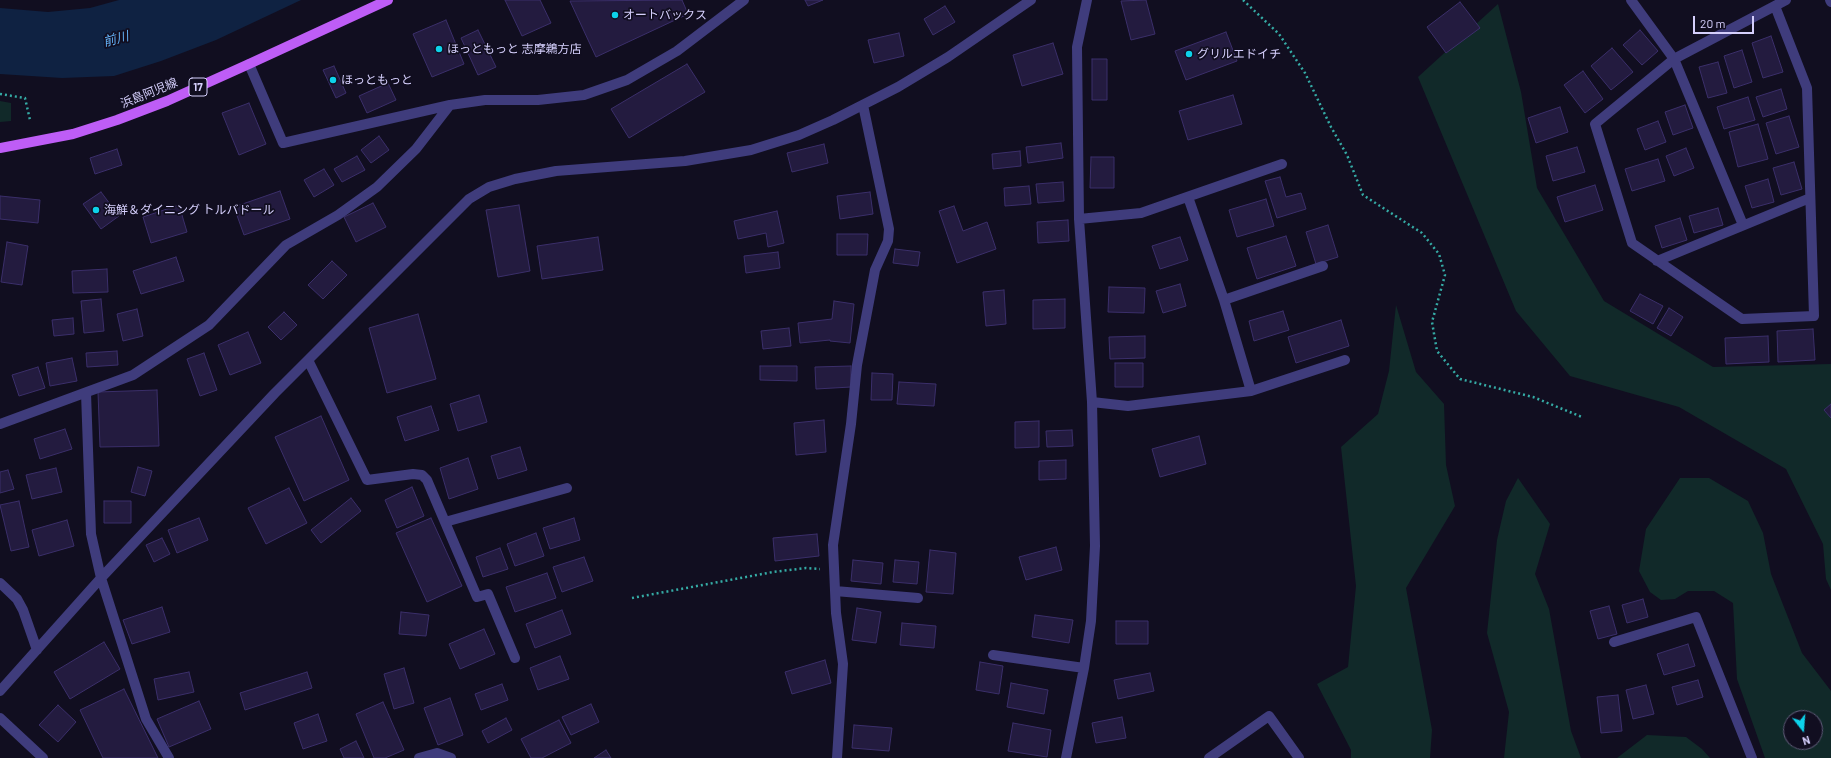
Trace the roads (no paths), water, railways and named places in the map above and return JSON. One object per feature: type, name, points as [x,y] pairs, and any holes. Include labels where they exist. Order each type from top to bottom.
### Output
[{"type":"main road","name":"浜島阿児線","points":[[0,148],[73,134],[117,120],[167,101],[388,0]]},
{"type":"street","points":[[249,64],[283,143],[450,105],[485,100],[538,100],[584,95],[627,80],[677,51],[744,0]]},
{"type":"street","points":[[0,690],[101,578],[308,360],[438,228],[469,199],[489,187],[515,179],[556,171],[685,161],[751,150],[799,135],[898,87],[942,60],[1031,0]]},
{"type":"street","points":[[1066,758],[1084,668],[1091,621],[1095,546],[1092,402],[1079,219],[1077,47],[1087,0]]},
{"type":"street","points":[[1631,0],[1674,58],[1743,225]]},
{"type":"street","points":[[1775,6],[1807,88],[1814,316],[1742,319],[1632,243],[1595,124],[1674,58],[1786,0]]},
{"type":"street","points":[[0,424],[133,375],[209,325],[286,245],[338,215],[377,187],[416,149],[450,105]]},
{"type":"street","points":[[837,758],[843,664],[835,591],[833,545],[851,424],[857,364],[875,270],[888,241],[889,229],[863,105]]},
{"type":"street","points":[[1079,219],[1141,213],[1282,164]]},
{"type":"street","points":[[1188,197],[1224,300],[1251,390]]},
{"type":"street","points":[[1657,261],[1810,198]]},
{"type":"street","points":[[1224,300],[1323,266]]},
{"type":"street","points":[[308,360],[367,480],[413,474],[422,475],[427,480],[477,597],[488,594],[516,658]]},
{"type":"street","points":[[1092,402],[1128,406],[1251,390],[1345,360]]},
{"type":"street","points":[[86,393],[91,534],[101,578],[146,719],[169,758]]},
{"type":"street","points":[[445,522],[567,488]]},
{"type":"street","points":[[0,583],[17,600],[23,610],[37,650]]},
{"type":"street","points":[[835,591],[918,598]]},
{"type":"street","points":[[1614,642],[1696,617],[1752,758]]},
{"type":"street","points":[[993,656],[1084,668]]},
{"type":"street","points":[[1209,758],[1269,716],[1299,758]]},
{"type":"street","points":[[0,718],[43,758]]},
{"type":"street","points":[[419,758],[437,753],[451,758]]},
{"type":"water","name":"前川","points":[[119,0],[301,0],[216,40],[161,61],[114,76],[62,78],[0,74],[0,8],[48,12],[90,8]]},
{"type":"place","name":"オートバックス","points":[[615,15]]},
{"type":"place","name":"ほっともっと 志摩鵜方店","points":[[439,49]]},
{"type":"place","name":"グリルエドイチ","points":[[1189,54]]},
{"type":"place","name":"ほっともっと","points":[[333,80]]},
{"type":"place","name":"海鮮＆ダイニング トルバドール","points":[[96,210]]}]
